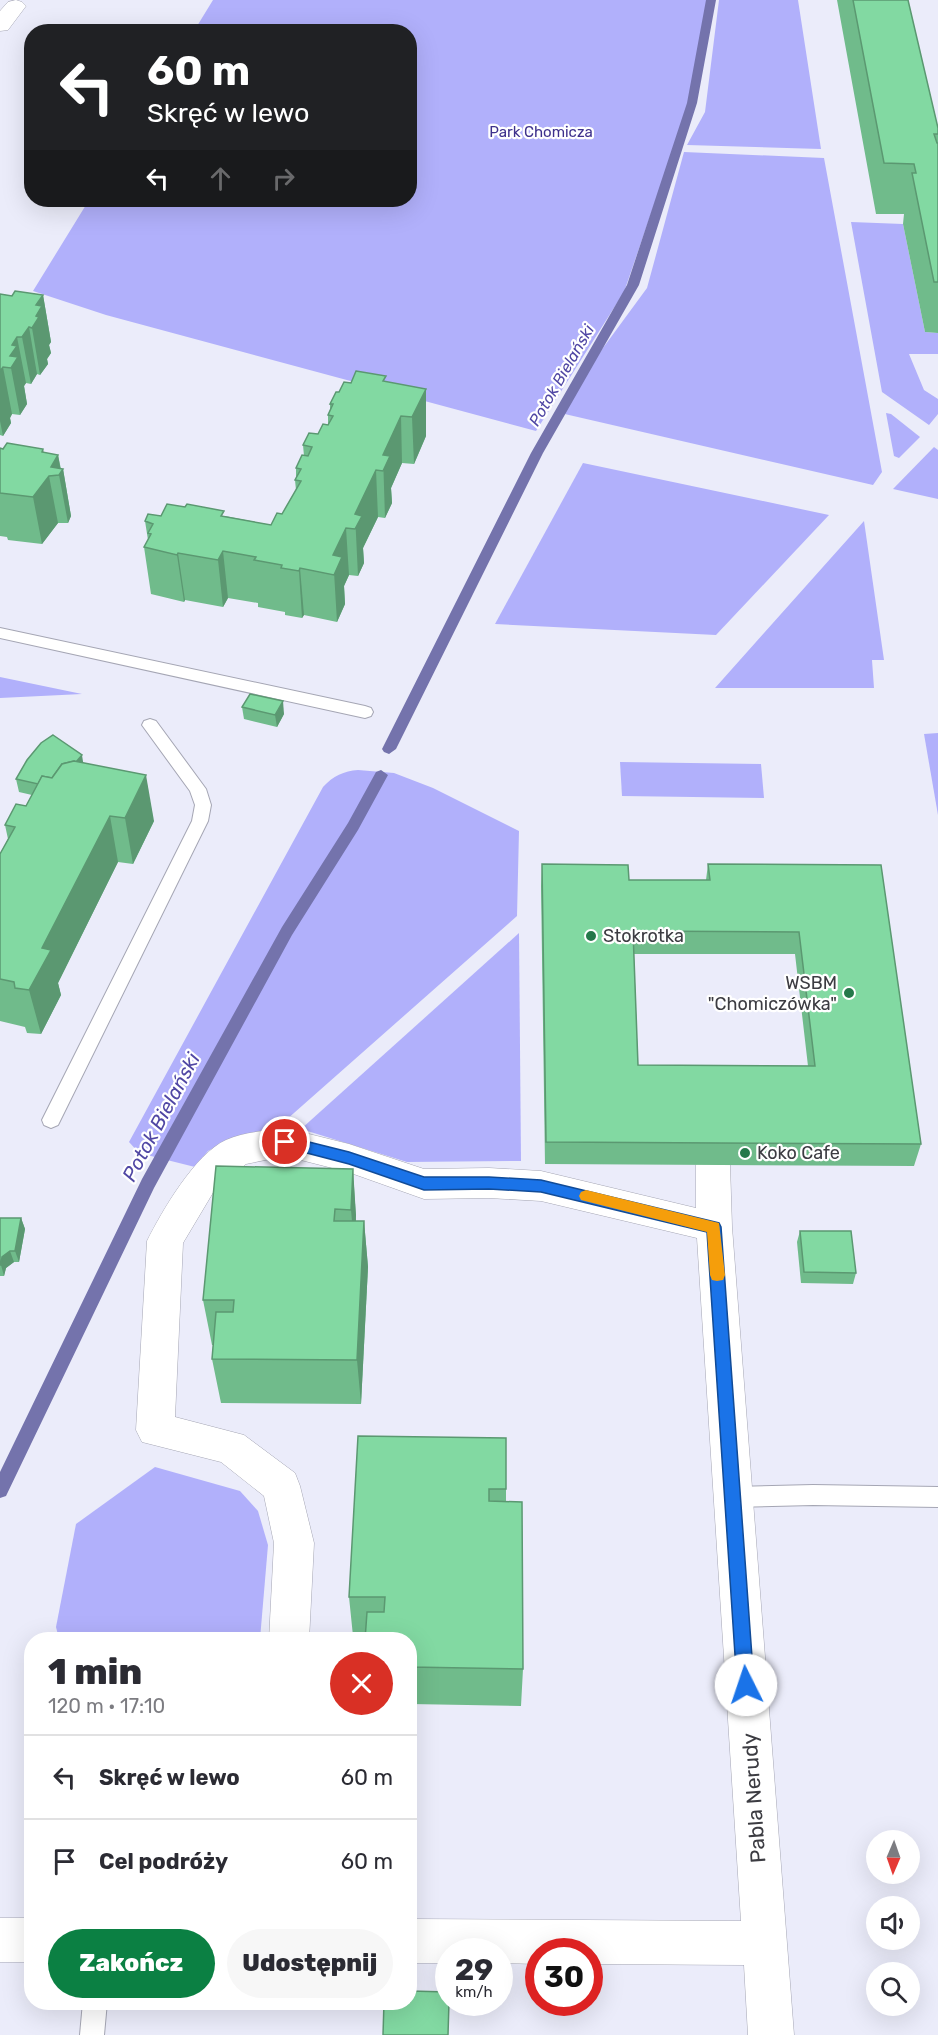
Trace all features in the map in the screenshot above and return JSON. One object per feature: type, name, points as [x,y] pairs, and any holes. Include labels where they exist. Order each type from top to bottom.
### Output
[{"type":"street","points":[[0,25],[7,6]]},
{"type":"street","points":[[289,1632],[294,1543],[281,1486],[231,1447],[155,1430],[165,1240],[202,1180],[236,1150],[285,1142],[349,1158],[424,1184],[489,1183],[541,1186],[714,1227]]},
{"type":"street","name":"Pabla Nerudy","points":[[713,1165],[714,1227],[771,2035]]},
{"type":"street","points":[[0,1940],[24,1940]]},
{"type":"street","points":[[417,1941],[764,1943]]},
{"type":"lane","points":[[0,633],[365,712]]},
{"type":"lane","points":[[51,1120],[200,821],[203,805],[198,789],[150,725]]},
{"type":"lane","points":[[733,1497],[813,1495],[938,1497]]},
{"type":"lane","points":[[92,2035],[94,2010]]},
{"type":"green space","name":"Park Chomicza","points":[[213,0],[709,0],[695,86],[624,292],[536,431],[106,315],[33,291],[85,207],[417,207],[417,24],[198,24]]},
{"type":"green space","points":[[719,0],[798,0],[821,149],[687,145],[705,112]]},
{"type":"green space","points":[[684,152],[824,158],[882,472],[873,485],[556,412],[647,288]]},
{"type":"green space","points":[[851,222],[903,224],[925,332],[938,333],[938,354],[909,354],[924,390],[938,399],[938,414],[929,425],[882,392]]},
{"type":"green space","points":[[886,413],[891,414],[920,437],[899,458],[894,456]]},
{"type":"green space","points":[[934,447],[938,450],[938,499],[893,489]]},
{"type":"green space","points":[[583,463],[829,515],[716,635],[495,624]]},
{"type":"green space","points":[[864,521],[884,660],[872,660],[874,688],[715,688]]},
{"type":"green space","points":[[0,677],[82,694],[0,698]]},
{"type":"green space","points":[[938,733],[938,815],[924,734]]},
{"type":"green space","points":[[620,762],[761,764],[764,798],[622,796]]},
{"type":"green space","points":[[358,770],[394,773],[433,788],[519,831],[517,916],[277,1128],[230,1139],[208,1151],[195,1167],[139,1153],[129,1142],[323,787],[339,775]]},
{"type":"green space","points":[[519,933],[521,1161],[407,1162],[301,1129]]},
{"type":"green space","points":[[155,1467],[240,1491],[258,1511],[268,1545],[261,1632],[57,1632],[56,1627],[76,1524]]},
{"type":"building","points":[[853,0],[908,0],[938,128],[938,134],[934,134],[938,143],[938,282],[934,282],[912,173],[916,173],[914,164],[884,163]]},
{"type":"building","points":[[15,291],[43,295],[36,305],[42,306],[36,316],[39,317],[32,328],[29,327],[22,337],[17,337],[12,345],[17,346],[10,356],[18,357],[11,368],[3,367],[0,371],[0,294],[12,296]]},
{"type":"building","points":[[356,371],[386,376],[383,381],[426,389],[412,417],[401,416],[383,455],[390,456],[383,471],[376,470],[355,514],[362,516],[355,529],[346,528],[333,555],[342,557],[334,575],[300,568],[299,571],[281,568],[282,565],[254,560],[256,557],[223,551],[218,560],[178,553],[177,555],[144,547],[153,524],[145,521],[148,514],[161,516],[167,504],[185,507],[187,504],[224,511],[221,516],[271,525],[277,513],[282,514],[301,481],[295,480],[301,469],[296,468],[302,455],[308,456],[312,447],[303,445],[309,433],[318,434],[323,424],[328,425],[333,416],[328,415],[333,404],[330,404],[336,392],[339,392],[344,382],[351,383]]},
{"type":"building","points":[[7,443],[43,449],[42,452],[58,455],[51,467],[63,469],[59,475],[49,476],[33,497],[0,493],[0,448],[3,449]]},
{"type":"building","points":[[250,694],[283,701],[275,715],[242,707]]},
{"type":"building","points":[[53,735],[82,755],[76,762],[62,764],[52,778],[42,776],[38,784],[16,779],[27,760],[41,743]]},
{"type":"building","points":[[74,761],[146,775],[125,818],[110,816],[42,948],[51,950],[29,990],[15,988],[14,982],[0,979],[0,854],[15,827],[5,825],[16,804],[26,806],[42,776],[52,778],[62,764]]},
{"type":"building","points":[[542,864],[628,865],[629,880],[710,880],[708,864],[881,865],[921,1144],[546,1142]],"holes":[[[633,931],[799,932],[815,1066],[638,1065]]]},
{"type":"building","points":[[216,1166],[353,1169],[351,1210],[335,1209],[334,1221],[364,1221],[357,1360],[212,1359],[216,1312],[233,1312],[234,1300],[203,1300]]},
{"type":"building","points":[[0,1218],[21,1218],[15,1251],[10,1251],[2,1257],[1,1265],[0,1265]]},
{"type":"building","points":[[800,1231],[851,1231],[856,1273],[804,1272]]},
{"type":"building","points":[[358,1436],[506,1438],[506,1489],[489,1489],[489,1501],[522,1502],[523,1669],[417,1667],[417,1632],[366,1632],[367,1612],[384,1612],[385,1597],[349,1597]]},
{"type":"building","points":[[417,1991],[435,1992],[435,2016],[449,2016],[448,2035],[383,2035],[384,2010],[417,2010]]},
{"type":"waterway","name":"Potok Bielański","points":[[389,749],[537,453],[633,285],[692,103],[711,0]]},
{"type":"waterway","name":"Potok Bielański","points":[[0,1490],[148,1184],[287,931],[353,826],[381,775]]},
{"type":"slow traffic","points":[[586,1196],[714,1227],[717,1275]]},
{"type":"place","name":"Stokrotka","points":[[591,936]]},
{"type":"place","name":"WSBM \"Chomiczówka\"","points":[[849,993]]},
{"type":"place","name":"Koko Cafe","points":[[745,1153]]},
{"type":"route","points":[[285,1142],[349,1158],[424,1184],[489,1183],[541,1186],[714,1227],[746,1685]]}]
